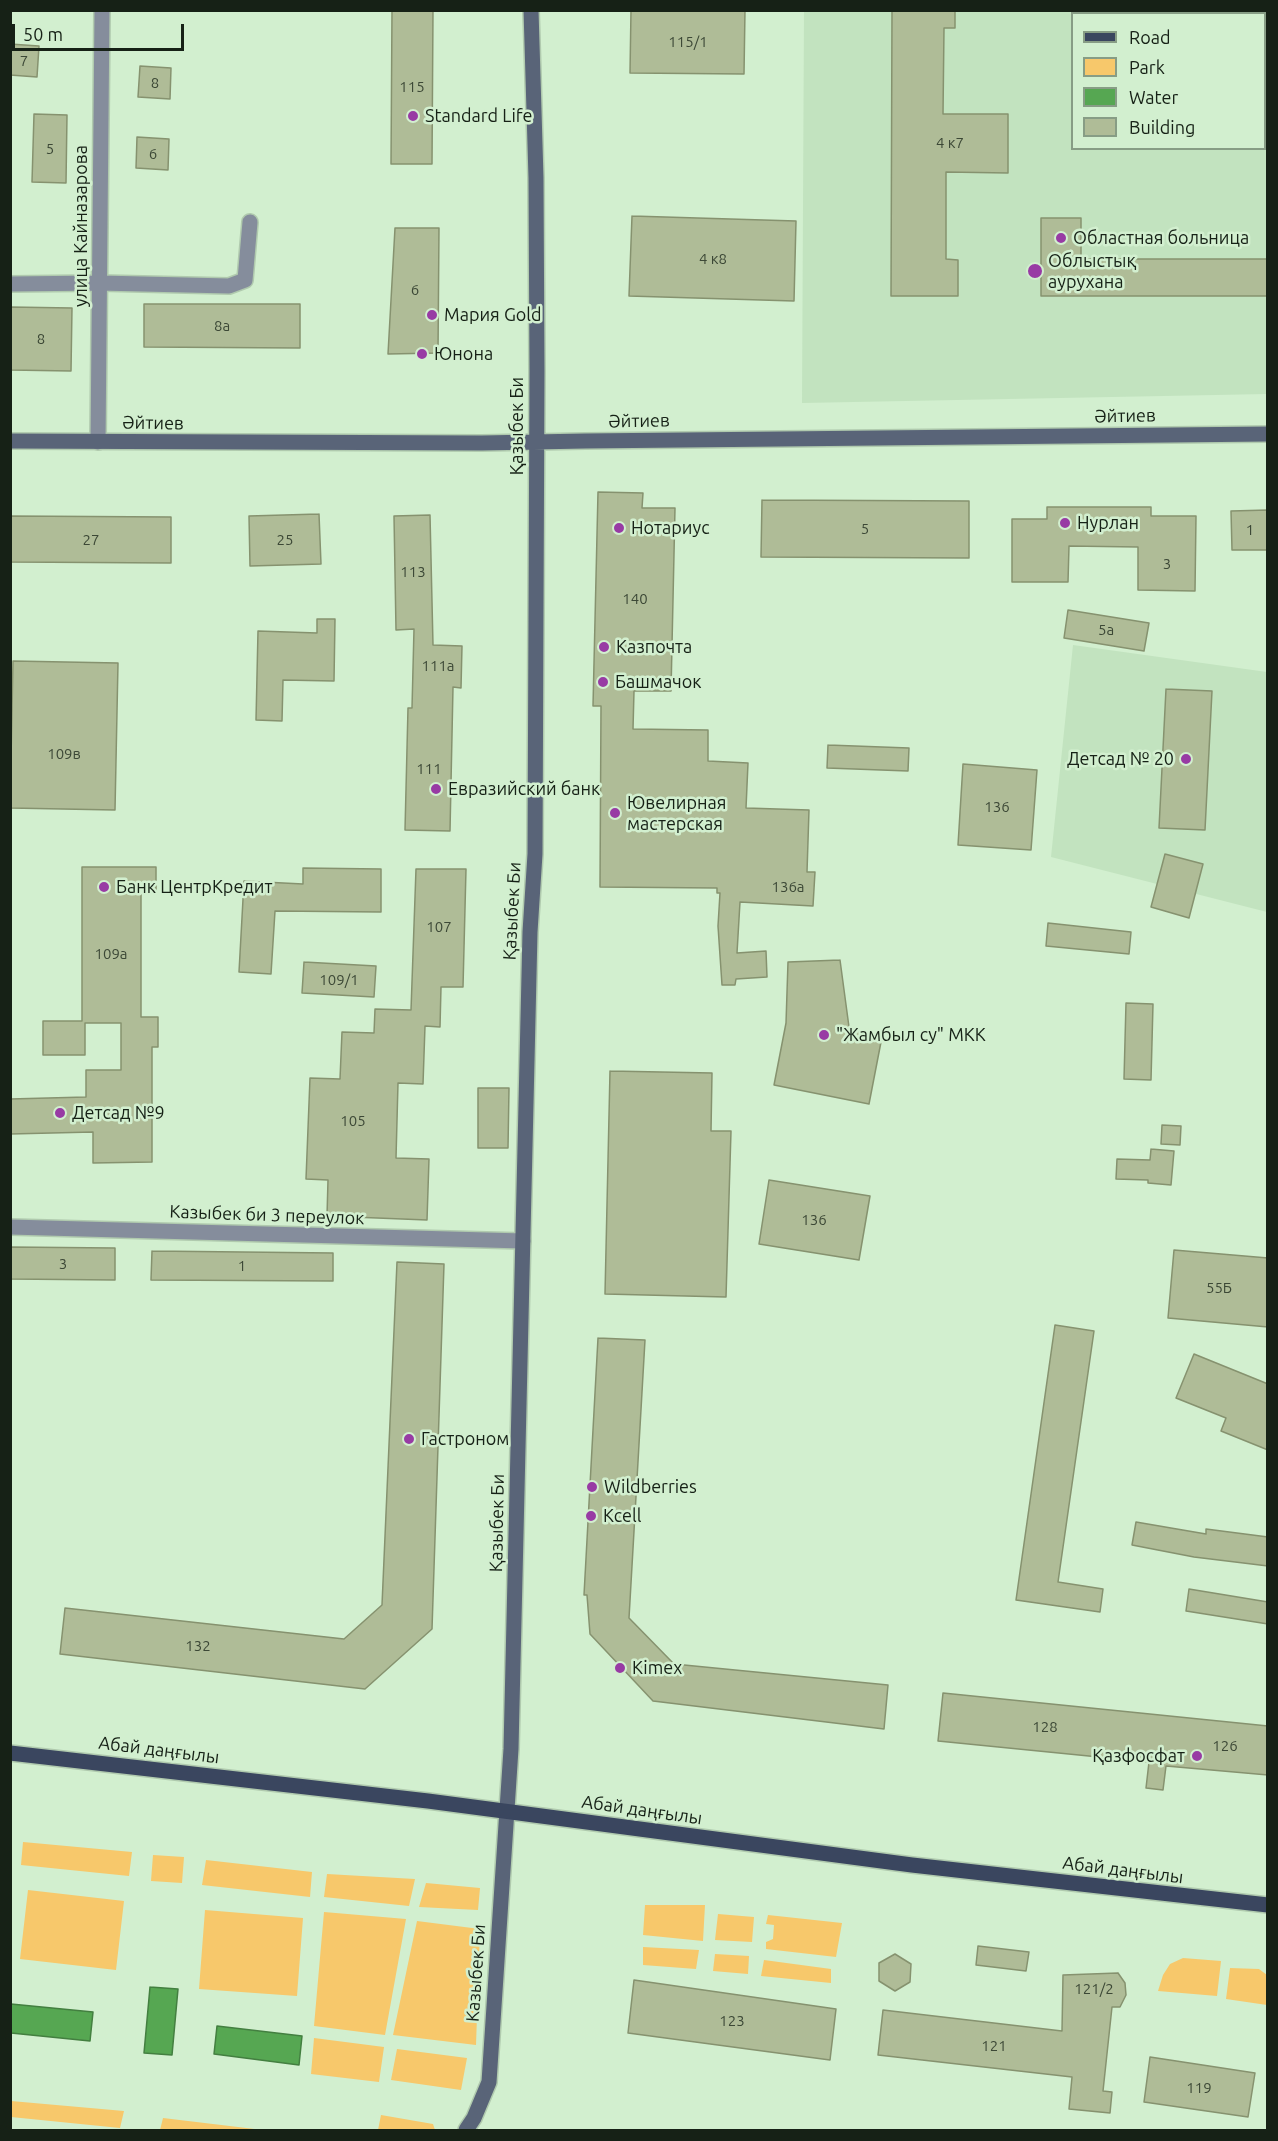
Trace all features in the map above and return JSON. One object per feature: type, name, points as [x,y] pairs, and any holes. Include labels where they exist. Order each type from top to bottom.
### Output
[{"type":"main road","name":"Абай даңғылы","points":[[10,1753],[428,1801],[912,1864],[1268,1905]]},
{"type":"street","name":"улица Кайназарова","points":[[98,442],[102,10]]},
{"type":"street","name":"Қазыбек Би","points":[[506,1812],[511,1749],[530,932],[534,854],[537,441],[536,189],[531,10]]},
{"type":"street","points":[[10,284],[100,283],[230,286],[245,280],[250,222]]},
{"type":"street","name":"Әйтиев","points":[[10,441],[482,443],[1268,434]]},
{"type":"street","name":"Казыбек би 3 переулок","points":[[10,1227],[523,1241]]},
{"type":"street","name":"Казыбек Би","points":[[466,2130],[474,2118],[489,2082],[506,1812]]},
{"type":"shaded area","name":"Облыстық аурухана","points":[[804,11],[1267,11],[1267,394],[802,403]]},
{"type":"shaded area","points":[[1073,645],[1267,672],[1267,912],[1051,857]]},
{"type":"green space","points":[[23,1842],[132,1852],[129,1876],[21,1865]]},
{"type":"green space","points":[[153,1855],[184,1857],[182,1883],[151,1881]]},
{"type":"green space","points":[[206,1860],[312,1872],[310,1897],[202,1885]]},
{"type":"green space","points":[[327,1874],[415,1879],[409,1906],[324,1897]]},
{"type":"green space","points":[[426,1883],[480,1888],[478,1910],[419,1907]]},
{"type":"green space","points":[[28,1890],[124,1901],[116,1970],[20,1959]]},
{"type":"green space","points":[[645,1905],[705,1905],[703,1941],[643,1935]]},
{"type":"green space","points":[[205,1910],[303,1918],[297,1996],[199,1989]]},
{"type":"green space","points":[[324,1912],[406,1919],[385,2035],[314,2026]]},
{"type":"green space","points":[[718,1914],[754,1917],[752,1942],[715,1940]]},
{"type":"green space","points":[[768,1915],[842,1923],[836,1957],[766,1949],[766,1942],[773,1939],[774,1925],[766,1924]]},
{"type":"green space","points":[[417,1921],[480,1929],[476,2045],[393,2035]]},
{"type":"green space","points":[[643,1947],[699,1950],[696,1969],[643,1965]]},
{"type":"green space","points":[[715,1954],[749,1956],[748,1974],[713,1971]]},
{"type":"green space","points":[[1183,1958],[1221,1961],[1217,1996],[1158,1991],[1163,1975],[1170,1964]]},
{"type":"green space","points":[[764,1960],[831,1969],[831,1983],[761,1976]]},
{"type":"green space","points":[[1230,1968],[1259,1969],[1267,1975],[1267,2005],[1226,1999]]},
{"type":"green space","points":[[314,2038],[384,2047],[379,2082],[311,2074]]},
{"type":"green space","points":[[397,2049],[467,2058],[461,2090],[391,2080]]},
{"type":"green space","points":[[11,2101],[124,2111],[120,2128],[11,2117]]},
{"type":"green space","points":[[381,2115],[433,2124],[435,2130],[378,2130]]},
{"type":"green space","points":[[163,2118],[263,2130],[160,2130]]},
{"type":"water","points":[[150,1987],[178,1989],[172,2055],[144,2053]]},
{"type":"water","points":[[11,2004],[93,2012],[90,2041],[11,2033]]},
{"type":"water","points":[[217,2026],[302,2036],[299,2065],[214,2054]]},
{"type":"building","points":[[392,10],[433,10],[432,164],[391,164]]},
{"type":"building","points":[[631,10],[745,10],[744,74],[630,73]]},
{"type":"building","points":[[892,10],[955,10],[955,28],[944,28],[943,114],[1008,114],[1008,173],[946,172],[946,259],[958,260],[958,296],[891,296]]},
{"type":"building","points":[[10,44],[39,46],[37,77],[10,75]]},
{"type":"building","points":[[140,66],[171,68],[170,99],[138,97]]},
{"type":"building","points":[[34,114],[67,115],[66,183],[32,182]]},
{"type":"building","points":[[137,137],[169,139],[168,170],[136,168]]},
{"type":"building","points":[[632,216],[796,221],[794,301],[629,296]]},
{"type":"building","name":"Областная больница","points":[[1041,218],[1081,218],[1081,259],[1268,259],[1268,296],[1041,296]]},
{"type":"building","points":[[395,228],[439,228],[438,353],[388,354]]},
{"type":"building","points":[[144,304],[300,304],[300,348],[144,347]]},
{"type":"building","points":[[10,307],[72,308],[71,371],[10,370]]},
{"type":"building","points":[[598,492],[643,493],[642,508],[675,508],[671,691],[634,691],[633,729],[708,730],[708,761],[748,763],[746,808],[809,810],[807,872],[815,872],[813,906],[740,902],[737,953],[766,951],[767,977],[736,979],[735,985],[722,985],[718,926],[720,893],[717,893],[717,888],[600,887],[601,706],[593,706]]},
{"type":"building","points":[[762,500],[969,501],[969,558],[761,557]]},
{"type":"building","points":[[1047,507],[1151,507],[1151,516],[1196,516],[1195,591],[1138,590],[1138,547],[1069,546],[1068,582],[1012,582],[1012,519],[1047,519]]},
{"type":"building","points":[[1268,510],[1268,550],[1232,550],[1231,511]]},
{"type":"building","points":[[319,514],[321,564],[250,566],[249,516]]},
{"type":"building","points":[[430,515],[433,645],[462,646],[461,688],[453,687],[450,831],[405,830],[408,708],[412,708],[414,629],[396,630],[394,516]]},
{"type":"building","points":[[10,516],[171,517],[171,563],[10,562]]},
{"type":"building","points":[[1068,610],[1149,623],[1144,651],[1064,638]]},
{"type":"building","points":[[317,619],[335,619],[334,681],[283,680],[282,721],[256,720],[258,631],[317,633]]},
{"type":"building","points":[[13,661],[118,663],[115,810],[10,808]]},
{"type":"building","name":"Детсад № 20","points":[[1166,689],[1212,691],[1205,830],[1159,828]]},
{"type":"building","points":[[828,745],[909,748],[908,771],[827,768]]},
{"type":"building","points":[[963,764],[1037,770],[1031,850],[958,845]]},
{"type":"building","points":[[1165,854],[1203,864],[1189,918],[1151,907]]},
{"type":"building","points":[[82,867],[156,867],[156,891],[141,891],[141,1017],[158,1017],[158,1047],[152,1047],[152,1162],[93,1163],[93,1132],[10,1134],[10,1099],[86,1097],[86,1070],[121,1070],[121,1023],[85,1023],[85,1055],[43,1055],[43,1021],[82,1021]]},
{"type":"building","points":[[303,868],[381,869],[381,912],[275,911],[271,974],[239,972],[244,881],[303,884]]},
{"type":"building","points":[[416,869],[466,869],[463,987],[441,987],[440,1027],[425,1026],[423,1084],[398,1083],[396,1158],[429,1159],[427,1220],[327,1216],[328,1180],[306,1179],[310,1078],[340,1079],[342,1032],[374,1033],[375,1009],[411,1010]]},
{"type":"building","points":[[1048,923],[1131,932],[1129,954],[1046,946]]},
{"type":"building","name":"\"Жамбыл су\" МКК","points":[[840,960],[849,1027],[881,1042],[869,1104],[774,1085],[786,1023],[788,962]]},
{"type":"building","points":[[304,962],[376,966],[374,997],[302,993]]},
{"type":"building","points":[[1126,1003],[1153,1004],[1151,1080],[1124,1079]]},
{"type":"building","points":[[610,1071],[712,1073],[711,1131],[731,1131],[726,1297],[605,1294]]},
{"type":"building","points":[[478,1088],[509,1088],[508,1148],[478,1148]]},
{"type":"building","points":[[1162,1125],[1181,1126],[1180,1145],[1161,1144]]},
{"type":"building","points":[[1151,1149],[1174,1151],[1171,1185],[1148,1183],[1148,1180],[1116,1179],[1117,1159],[1150,1160]]},
{"type":"building","points":[[769,1180],[870,1196],[859,1260],[759,1244]]},
{"type":"building","points":[[10,1247],[115,1248],[115,1280],[10,1279]]},
{"type":"building","points":[[1174,1250],[1268,1258],[1268,1327],[1168,1318]]},
{"type":"building","points":[[152,1251],[333,1253],[333,1281],[151,1280]]},
{"type":"building","points":[[397,1262],[444,1264],[432,1629],[365,1689],[60,1654],[65,1608],[344,1639],[382,1605]]},
{"type":"building","points":[[1055,1325],[1094,1331],[1058,1582],[1103,1589],[1100,1612],[1016,1600]]},
{"type":"building","points":[[598,1338],[645,1340],[629,1618],[674,1664],[888,1685],[884,1729],[653,1701],[590,1634],[587,1595],[584,1595]]},
{"type":"building","points":[[1194,1354],[1268,1384],[1268,1450],[1221,1431],[1226,1418],[1176,1398]]},
{"type":"building","points":[[1136,1522],[1206,1534],[1206,1529],[1268,1537],[1268,1566],[1194,1557],[1132,1545]]},
{"type":"building","points":[[1189,1589],[1268,1602],[1268,1624],[1186,1611]]},
{"type":"building","points":[[943,1693],[1268,1726],[1268,1775],[1166,1766],[1163,1790],[1146,1788],[1149,1762],[938,1741]]},
{"type":"building","points":[[978,1946],[1029,1952],[1026,1971],[976,1965]]},
{"type":"building","points":[[895,1954],[911,1964],[910,1982],[895,1991],[879,1981],[879,1963]]},
{"type":"building","points":[[1118,1973],[1125,1983],[1126,1995],[1120,2007],[1112,2007],[1103,2091],[1112,2092],[1110,2113],[1069,2109],[1072,2077],[878,2055],[883,2010],[1062,2031],[1063,1975]]},
{"type":"building","points":[[634,1980],[836,2009],[830,2060],[628,2033]]},
{"type":"building","points":[[1150,2057],[1255,2073],[1248,2117],[1144,2102]]},
{"type":"place","name":"Standard Life","points":[[413,116]]},
{"type":"place","name":"Областная больница","points":[[1061,238]]},
{"type":"place","name":"Облыстық аурухана","points":[[1035,271]]},
{"type":"place","name":"Мария Gold","points":[[432,315]]},
{"type":"place","name":"Юнона","points":[[422,354]]},
{"type":"place","name":"Нурлан","points":[[1065,523]]},
{"type":"place","name":"Нотариус","points":[[619,528]]},
{"type":"place","name":"Казпочта","points":[[604,647]]},
{"type":"place","name":"Башмачок","points":[[603,682]]},
{"type":"place","name":"Детсад № 20","points":[[1186,759]]},
{"type":"place","name":"Евразийский банк","points":[[436,789]]},
{"type":"place","name":"Ювелирная мастерская","points":[[615,813]]},
{"type":"place","name":"Банк ЦентрКредит","points":[[104,887]]},
{"type":"place","name":"\"Жамбыл су\" МКК","points":[[824,1035]]},
{"type":"place","name":"Детсад №9","points":[[60,1113]]},
{"type":"place","name":"Гастроном","points":[[409,1439]]},
{"type":"place","name":"Wildberries","points":[[592,1487]]},
{"type":"place","name":"Kcell","points":[[591,1516]]},
{"type":"place","name":"Kimex","points":[[620,1668]]},
{"type":"place","name":"Қазфосфат","points":[[1197,1756]]}]
